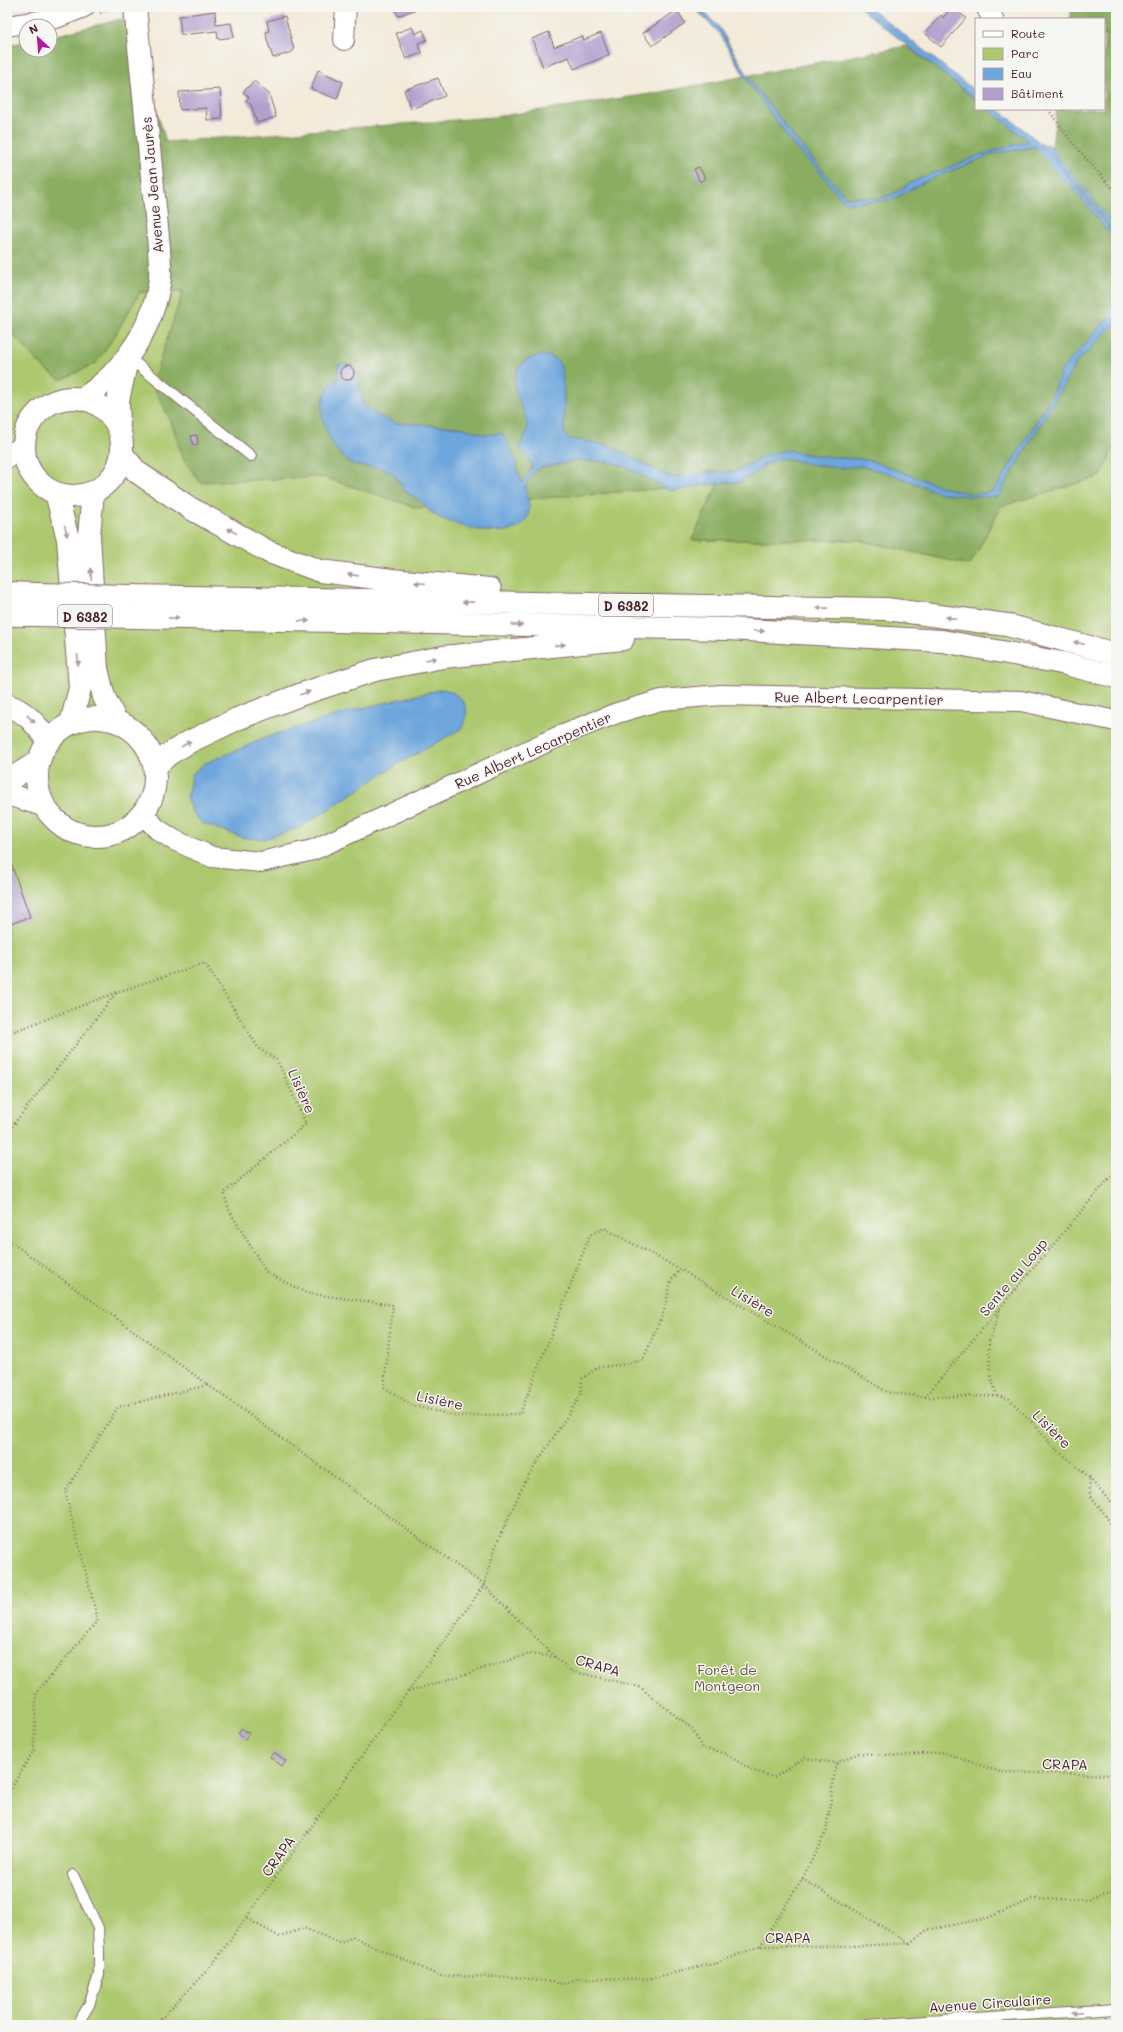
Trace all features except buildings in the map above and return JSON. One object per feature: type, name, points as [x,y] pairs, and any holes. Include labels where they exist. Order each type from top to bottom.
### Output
[{"type":"main road","name":"Avenue Jean Jaurès","points":[[84,398],[110,377],[128,357],[149,319],[160,276],[159,247],[135,7]]},
{"type":"main road","name":"Avenue Jean Jaurès","points":[[119,426],[118,401],[128,357]]},
{"type":"main road","points":[[72,396],[84,398],[98,404],[110,413],[119,426],[122,440],[122,454],[117,470],[110,479],[93,492],[81,496],[68,496],[56,493],[43,486],[32,475],[26,462],[15,452],[37,413],[47,405],[72,396]]},
{"type":"main road","points":[[122,454],[137,472],[190,508],[269,552],[320,571],[392,580],[682,606]]},
{"type":"main road","points":[[93,492],[89,536],[97,669],[104,697],[116,721]]},
{"type":"main road","points":[[56,493],[68,539],[80,688],[71,723]]},
{"type":"main road","name":"D 6382","points":[[7,593],[886,609],[1007,625],[1116,654]]},
{"type":"main road","name":"D 6382","points":[[7,615],[728,629],[942,641],[1062,663],[1116,677]]},
{"type":"main road","points":[[155,767],[169,754],[189,742],[237,719],[302,694],[375,670],[443,656],[728,629]]},
{"type":"main road","points":[[7,705],[20,710],[36,724],[48,741]]},
{"type":"main road","points":[[86,718],[101,718],[116,721],[130,728],[142,739],[150,752],[155,767],[155,784],[151,800],[143,814],[128,827],[110,835],[90,836],[71,831],[55,820],[43,805],[38,791],[36,776],[38,762],[48,741],[58,731],[71,723],[86,718]]},
{"type":"main road","points":[[7,781],[38,762]]},
{"type":"main road","points":[[7,794],[43,805]]},
{"type":"street","points":[[7,26],[56,18],[84,7]]},
{"type":"street","points":[[344,40],[346,7]]},
{"type":"street","points":[[986,7],[992,18]]},
{"type":"street","name":"Rue Albert Lecarpentier","points":[[143,814],[157,829],[174,840],[212,857],[261,862],[313,850],[566,733],[617,713],[661,700],[721,695],[1021,702],[1116,721]]},
{"type":"lane","points":[[128,357],[251,456]]},
{"type":"lane","points":[[73,1875],[98,1928],[99,1952],[99,1975],[89,2004],[77,2025]]},
{"type":"lane","name":"Avenue Circulaire","points":[[866,2025],[1116,2009]]},
{"type":"path","points":[[1105,27],[1114,30],[1116,33]]},
{"type":"path","points":[[1049,110],[1071,141],[1116,193]]},
{"type":"path","name":"Lisière","points":[[7,1034],[117,992],[205,963],[259,1049],[277,1060],[306,1124],[224,1193],[229,1210],[266,1272],[306,1293],[393,1305],[384,1387],[412,1406],[457,1416],[520,1414],[590,1235],[604,1228],[680,1269],[887,1392],[925,1397],[996,1396],[1009,1400],[1036,1426],[1049,1443],[1089,1477],[1116,1508]]},
{"type":"path","points":[[7,1133],[117,992]]},
{"type":"path","name":"Sente au Loup","points":[[925,1397],[1116,1170]]},
{"type":"path","points":[[7,1238],[484,1585],[555,1658]]},
{"type":"path","points":[[408,1692],[484,1585],[496,1545],[526,1481],[581,1395],[582,1379],[598,1367],[620,1365],[643,1360],[664,1311],[671,1281],[680,1269]]},
{"type":"path","points":[[996,1396],[990,1373],[989,1341],[1002,1305]]},
{"type":"path","points":[[7,1795],[34,1750],[36,1693],[98,1620],[65,1492],[118,1407],[208,1385]]},
{"type":"path","points":[[1089,1477],[1090,1495],[1107,1517],[1116,1540]]},
{"type":"path","name":"CRAPA","points":[[910,1943],[855,1946],[760,1946],[717,1963],[648,1979],[578,1978],[563,1984],[516,1977],[440,1976],[353,1937],[340,1943],[304,1928],[280,1937],[246,1918],[408,1692],[529,1654],[555,1658],[571,1671],[640,1687],[693,1730],[702,1748],[724,1753],[753,1771],[774,1777],[805,1758],[836,1762],[859,1753],[900,1756],[942,1752],[1000,1772],[1116,1775]]},
{"type":"path","points":[[760,1946],[802,1879],[826,1832],[836,1762]]},
{"type":"path","points":[[802,1879],[910,1943],[927,1930],[987,1918],[1033,1899],[1087,1900],[1116,1890]]},
{"type":"path","points":[[155,2025],[212,1965],[246,1918]]},
{"type":"green space","points":[[1072,7],[1116,7],[1116,442],[1101,476],[1001,506],[970,565],[859,540],[692,540],[718,484],[418,508],[323,477],[200,482],[183,458],[171,421],[152,384],[183,291],[140,292],[114,337],[96,363],[61,380],[45,369],[7,328],[7,45],[18,43],[18,58],[58,58],[58,35],[129,17],[166,142],[494,117],[650,94],[906,46],[975,96],[975,110],[993,110],[1051,152],[1057,110],[1105,110],[1105,18],[1070,18]]},
{"type":"green space","name":"Forêt de Montgeon","points":[[183,291],[152,384],[171,421],[183,458],[200,482],[323,477],[418,508],[718,484],[692,540],[859,540],[970,565],[1001,506],[1101,476],[1116,442],[1116,2025],[7,2025],[7,328],[45,369],[114,337],[140,292]]},
{"type":"water","points":[[693,7],[699,7],[719,27],[751,81],[801,146],[846,197],[879,198],[891,195],[912,182],[979,155],[1028,141],[989,110],[999,110],[1044,146],[1047,143],[1116,228],[1116,234],[1049,152],[1116,236],[1116,242],[1047,156],[1042,151],[1034,147],[993,154],[926,181],[892,200],[848,203],[841,199],[817,169],[796,149],[747,80],[719,33]]},
{"type":"water","points":[[859,7],[869,7],[975,91],[975,99]]},
{"type":"water","points":[[1116,271],[1116,323],[1077,362],[998,497],[977,497],[940,493],[891,474],[861,466],[841,468],[821,466],[781,458],[764,465],[764,462],[763,467],[742,481],[671,491],[624,466],[606,462],[580,460],[539,468],[530,477],[525,487],[529,503],[529,511],[528,516],[522,525],[512,530],[498,532],[483,531],[467,528],[432,513],[421,501],[406,492],[394,475],[387,470],[376,467],[358,466],[349,462],[333,445],[324,421],[322,409],[324,397],[329,387],[338,379],[338,364],[354,365],[364,405],[376,415],[395,423],[460,427],[486,435],[502,433],[511,448],[522,483],[533,466],[520,448],[527,428],[526,419],[515,388],[515,376],[520,366],[527,360],[537,356],[548,356],[552,357],[558,362],[562,370],[564,432],[567,438],[608,445],[670,477],[707,472],[734,472],[769,454],[787,450],[810,455],[869,460],[952,490],[974,494],[992,492],[1001,480],[1050,399],[1062,369],[1110,316],[1113,302],[1113,280]]},
{"type":"water","points":[[443,689],[456,695],[464,704],[466,715],[465,722],[461,729],[398,764],[301,827],[264,839],[244,838],[202,823],[192,812],[187,796],[192,774],[205,763],[273,735],[358,709]]},
{"type":"waterway","points":[[1038,146],[1067,181]]}]
